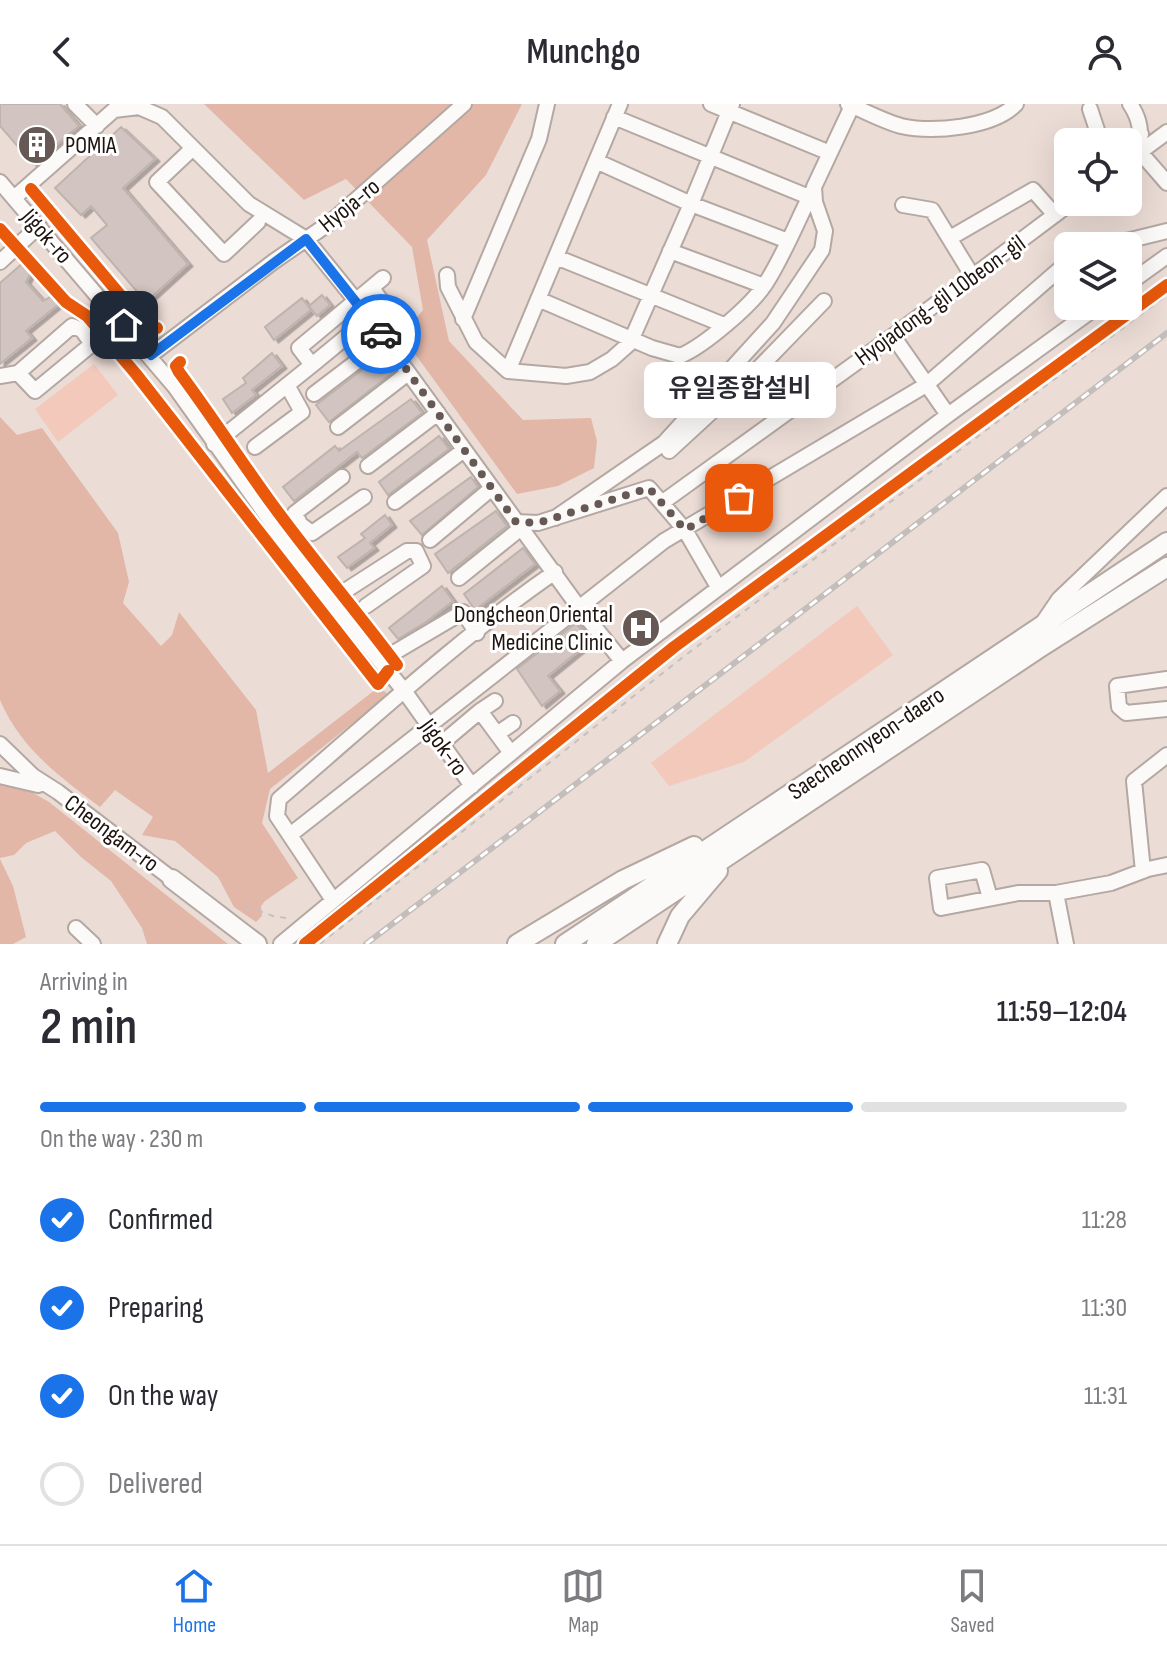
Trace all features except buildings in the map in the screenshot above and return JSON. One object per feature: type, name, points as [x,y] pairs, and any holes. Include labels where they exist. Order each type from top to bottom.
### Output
[{"type":"main road","name":"Saecheonnyeon-daero","points":[[565,944],[1167,542]]},
{"type":"main road","name":"Saecheonnyeon-daero","points":[[596,944],[1167,567]]},
{"type":"main road","points":[[517,944],[623,880],[754,817]]},
{"type":"main road","points":[[667,944],[680,916],[719,870],[772,825]]},
{"type":"main road","name":"Cheongam-ro","points":[[172,879],[257,944]]},
{"type":"street","points":[[75,104],[97,126]]},
{"type":"street","name":"Hyoja-ro","points":[[151,355],[331,222],[464,104]]},
{"type":"street","points":[[463,319],[539,139],[547,104]]},
{"type":"street","points":[[711,104],[730,108],[830,153]]},
{"type":"street","points":[[538,299],[631,339],[680,356],[694,350],[724,325],[764,286],[812,192],[850,105],[902,126],[946,128],[983,123],[1016,104]]},
{"type":"street","points":[[1130,104],[1139,116],[1140,128]]},
{"type":"street","points":[[14,198],[97,126],[113,107],[139,107],[162,117],[249,204],[306,239],[385,340],[580,609],[622,661]]},
{"type":"street","points":[[447,275],[448,287],[476,342],[508,371],[566,376],[590,372],[612,359],[631,339],[730,108]]},
{"type":"street","points":[[1090,109],[1096,128]]},
{"type":"street","points":[[508,371],[617,111],[710,157],[812,192]]},
{"type":"street","points":[[1142,151],[1167,132]]},
{"type":"street","points":[[193,148],[157,182],[224,254],[258,222]]},
{"type":"street","points":[[596,161],[691,204],[788,241]]},
{"type":"street","points":[[1142,163],[1167,183]]},
{"type":"street","name":"Jigok-ro","points":[[0,182],[151,355],[282,538],[405,692],[472,786]]},
{"type":"street","points":[[950,238],[1033,190],[1054,214]]},
{"type":"street","points":[[555,518],[660,446],[696,411],[773,323],[822,250],[825,231],[812,192]]},
{"type":"street","points":[[903,205],[932,210],[973,277]]},
{"type":"street","name":"Hyojadong-gil 10beon-gil","points":[[663,502],[1054,216]]},
{"type":"street","points":[[0,262],[39,226]]},
{"type":"street","points":[[1142,237],[1167,231]]},
{"type":"street","points":[[670,251],[764,286]]},
{"type":"street","points":[[1142,274],[1167,256]]},
{"type":"street","points":[[556,257],[724,325]]},
{"type":"street","points":[[290,835],[664,541],[926,385],[1054,274]]},
{"type":"street","points":[[312,365],[299,348],[378,283],[398,324]]},
{"type":"street","points":[[660,446],[668,452],[757,370],[824,301]]},
{"type":"street","points":[[214,444],[363,323],[354,304]]},
{"type":"street","points":[[281,944],[622,661],[1079,320]]},
{"type":"street","points":[[0,376],[18,373],[72,326],[82,330],[92,344],[35,391],[18,373]]},
{"type":"street","points":[[893,336],[948,415]]},
{"type":"street","points":[[314,394],[385,340]]},
{"type":"street","points":[[338,427],[408,373]]},
{"type":"street","points":[[255,447],[302,412],[287,385]]},
{"type":"street","points":[[261,406],[278,430]]},
{"type":"street","points":[[368,466],[438,413]]},
{"type":"street","points":[[395,502],[464,450]]},
{"type":"street","points":[[342,477],[295,513],[300,524],[312,533],[364,497]]},
{"type":"street","points":[[430,540],[492,488]]},
{"type":"street","points":[[459,578],[519,525],[538,523],[649,488],[685,530],[718,587]]},
{"type":"street","points":[[1040,628],[1059,599],[1167,496]]},
{"type":"street","points":[[282,538],[300,524]]},
{"type":"street","points":[[331,600],[407,551],[416,551],[423,566],[366,606]]},
{"type":"street","points":[[333,900],[277,816],[279,799],[405,692],[555,572]]},
{"type":"street","points":[[371,574],[384,593]]},
{"type":"street","points":[[380,661],[463,612],[477,633]]},
{"type":"street","points":[[1167,679],[1117,686],[1119,707],[1126,713],[1167,709]]},
{"type":"street","points":[[442,743],[495,701]]},
{"type":"street","points":[[480,711],[511,753]]},
{"type":"street","points":[[497,734],[513,723]]},
{"type":"street","name":"Cheongam-ro","points":[[0,744],[33,776],[172,879]]},
{"type":"street","points":[[1143,871],[1134,781],[1167,755]]},
{"type":"street","points":[[0,776],[58,792]]},
{"type":"street","points":[[990,898],[1018,893],[1056,893],[1111,883],[1167,865]]},
{"type":"street","points":[[1056,893],[1066,944]]},
{"type":"street","points":[[76,928],[93,944]]},
{"type":"path","points":[[305,944],[674,647],[1167,285]]},
{"type":"path","points":[[320,944],[683,657],[1167,295]]},
{"type":"path","points":[[246,906],[273,916],[309,921]]},
{"type":"shaded area","points":[[204,104],[522,104],[486,175],[427,240],[449,341],[523,420],[591,418],[597,441],[594,468],[558,486],[517,494],[402,336],[423,310],[412,247],[346,179],[304,200]]},
{"type":"shaded area","points":[[94,364],[118,395],[58,442],[35,409]]},
{"type":"shaded area","points":[[0,417],[17,435],[42,428],[118,533],[129,582],[123,603],[161,646],[172,635],[179,612],[256,710],[268,773],[380,686],[388,695],[270,789],[262,823],[298,878],[265,901],[261,906],[262,916],[256,922],[234,907],[218,877],[175,841],[142,835],[153,817],[115,790],[100,807],[42,760],[19,733],[0,700]]},
{"type":"shaded area","points":[[857,606],[893,655],[744,762],[669,786],[651,763]]},
{"type":"shaded area","points":[[0,782],[21,786],[49,802],[228,944],[147,944],[142,928],[111,881],[55,831],[26,843],[14,855],[0,858]]},
{"type":"shaded area","points":[[0,859],[13,886],[26,937],[13,944],[0,944]]},
{"type":"railway","points":[[366,944],[1167,333]]},
{"type":"cycle path","points":[[31,189],[143,322],[152,329],[157,328]]},
{"type":"cycle path","points":[[0,229],[66,302],[87,316],[136,374],[378,684],[388,671]]},
{"type":"cycle path","points":[[305,944],[674,647],[1167,285]]},
{"type":"cycle path","points":[[180,362],[176,366],[179,372],[260,487],[397,665]]},
{"type":"way so far","points":[[381,334],[516,522],[538,523],[649,488],[685,530],[739,498]]},
{"type":"place","name":"POMIA","points":[[37,145]]},
{"type":"place","name":"유일종합설비","points":[[739,498]]},
{"type":"place","name":"Dongcheon Oriental Medicine Clinic","points":[[641,628]]},
{"type":"route","points":[[124,325],[151,355],[306,239],[381,334]]}]
